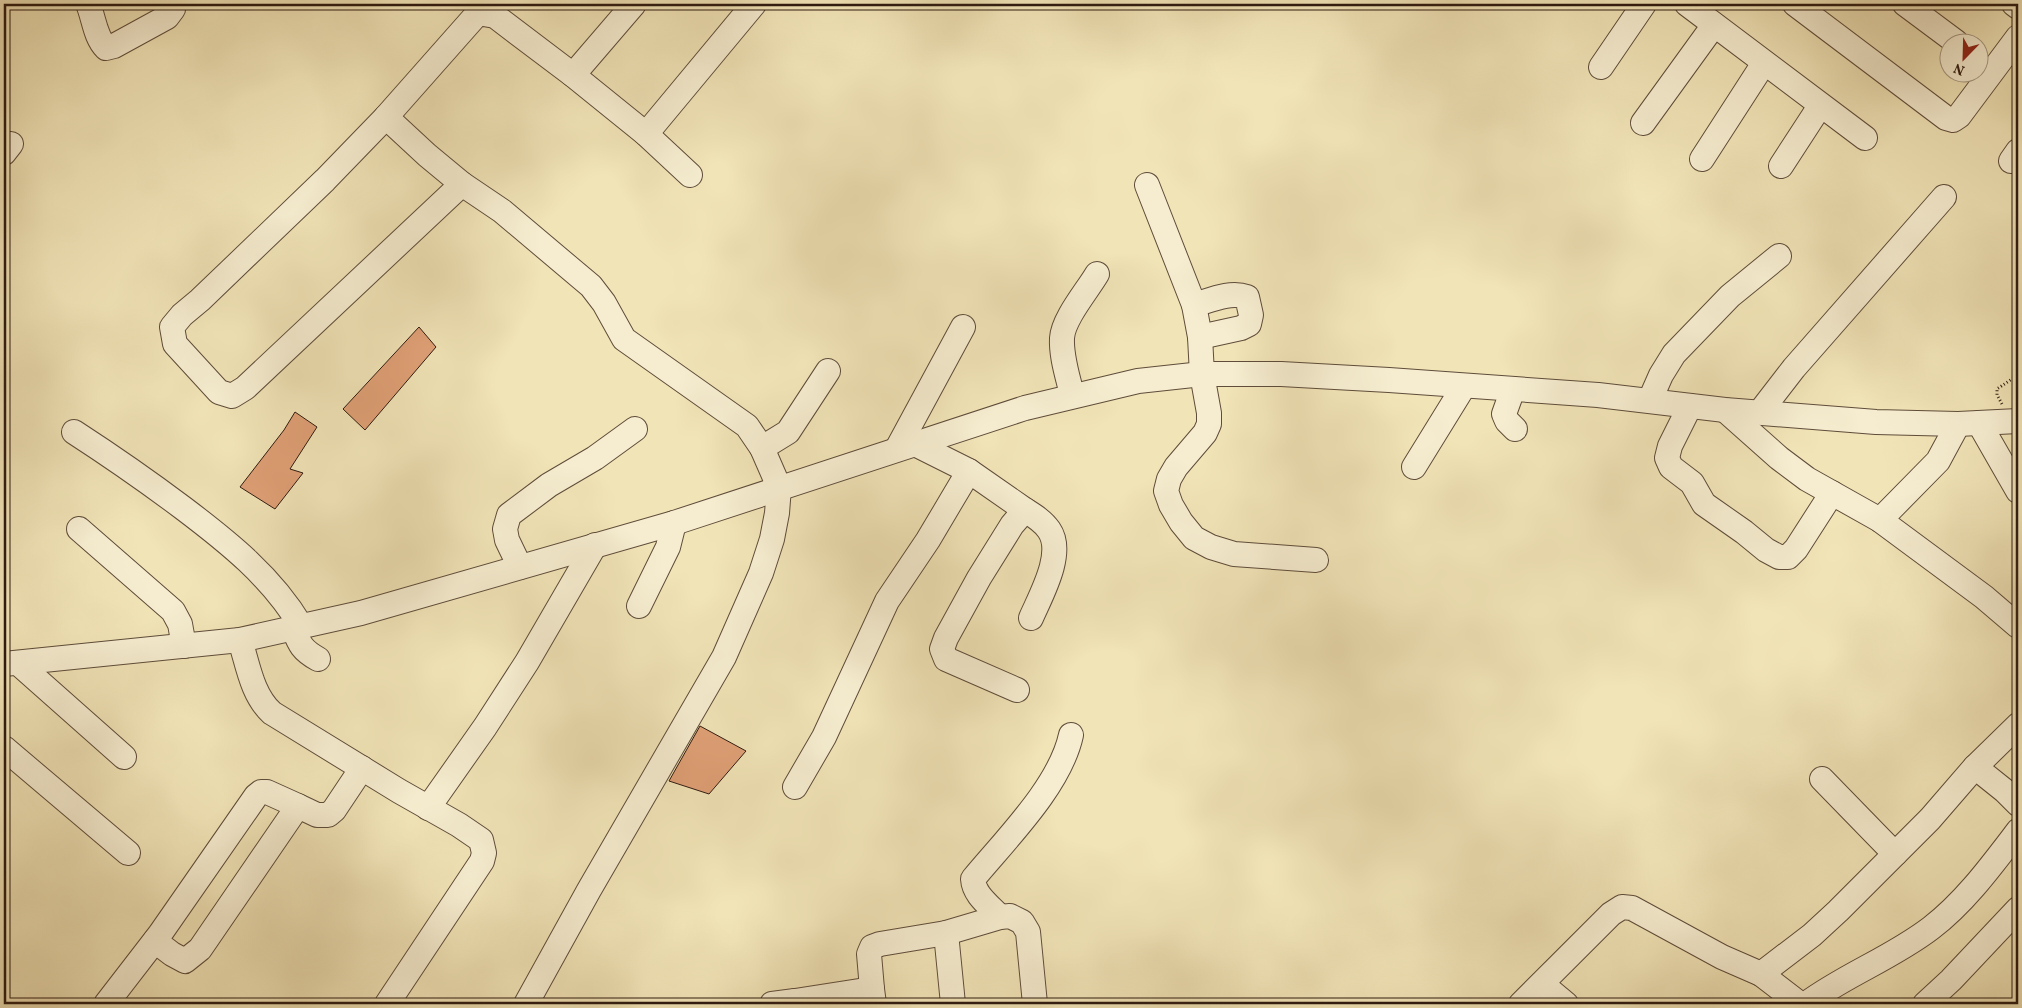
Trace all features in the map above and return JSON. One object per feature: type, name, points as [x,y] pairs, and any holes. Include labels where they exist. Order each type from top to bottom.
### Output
[{"type":"street","points":[[88,4],[98,35],[106,48],[114,46],[167,17],[173,9],[171,4]]},
{"type":"street","points":[[573,75],[634,4]]},
{"type":"street","points":[[646,134],[754,4]]},
{"type":"street","points":[[1601,67],[1644,4]]},
{"type":"street","points":[[1687,4],[1865,138]]},
{"type":"street","points":[[1795,4],[1946,118],[1953,120],[1959,116],[1977,82]]},
{"type":"street","points":[[1905,4],[1943,32]]},
{"type":"street","points":[[2014,4],[2018,7]]},
{"type":"street","points":[[462,184],[245,388],[232,396],[219,392],[175,344],[172,327],[182,315],[325,180],[386,116],[466,24],[478,13],[495,16],[573,75],[646,134],[690,175]]},
{"type":"street","points":[[1644,123],[1714,26]]},
{"type":"street","points":[[1990,62],[2018,37]]},
{"type":"street","points":[[1702,159],[1764,63]]},
{"type":"street","points":[[1780,166],[1820,106]]},
{"type":"street","points":[[386,116],[427,155],[462,184],[502,210],[591,286],[604,303],[624,339],[747,426],[762,448],[779,487],[772,539],[761,573],[724,657],[589,890],[526,1004]]},
{"type":"street","points":[[1147,185],[1194,305],[1200,337],[1202,374],[1209,413],[1205,433],[1176,466],[1169,479],[1166,491],[1171,505],[1181,522],[1194,538],[1211,547],[1234,554],[1316,560]]},
{"type":"street","points":[[1760,412],[1794,368],[1944,197]]},
{"type":"street","points":[[1650,400],[1661,375],[1674,354],[1730,296],[1779,256]]},
{"type":"street","points":[[1072,395],[1062,337],[1068,321],[1097,274]]},
{"type":"street","points":[[1194,305],[1232,294],[1241,295],[1247,297],[1251,315],[1249,324],[1241,328],[1200,337]]},
{"type":"street","points":[[905,446],[963,327]]},
{"type":"street","points":[[762,448],[788,432],[828,371]]},
{"type":"street","points":[[11,664],[240,640],[361,613],[674,523],[779,487],[1025,408],[1072,395],[1138,381],[1202,374],[1281,374],[1650,400],[1725,410],[1876,422],[1968,424],[2015,421]]},
{"type":"street","points":[[1414,467],[1464,386]]},
{"type":"street","points":[[1513,389],[1504,414],[1507,421],[1515,429]]},
{"type":"street","points":[[1690,406],[1670,446],[1667,458],[1671,467],[1692,483],[1704,504],[1766,550],[1780,557],[1788,557],[1796,549],[1832,493]]},
{"type":"street","points":[[1725,410],[1778,458],[1807,479],[1880,520],[2018,626]]},
{"type":"street","points":[[1968,424],[2018,491]]},
{"type":"street","points":[[1880,520],[1938,461],[1968,424]]},
{"type":"street","points":[[520,567],[506,535],[505,529],[509,515],[549,485],[595,458],[635,429]]},
{"type":"street","points":[[74,432],[160,491],[240,552],[266,579],[294,613],[299,644],[305,651],[318,659]]},
{"type":"street","points":[[905,446],[970,471],[1049,529],[1054,542],[1053,561],[1031,618]]},
{"type":"street","points":[[795,788],[837,710],[887,601],[928,540],[970,471]]},
{"type":"street","points":[[1017,690],[946,659],[942,649],[946,638],[979,578],[1012,525],[1025,510]]},
{"type":"street","points":[[640,606],[668,547],[674,523]]},
{"type":"street","points":[[79,529],[173,611],[180,624],[184,646]]},
{"type":"street","points":[[428,808],[516,681],[595,545]]},
{"type":"street","points":[[240,640],[250,675],[263,705],[272,713],[459,825],[480,840],[484,853],[482,861],[388,1004]]},
{"type":"street","points":[[11,664],[124,757]]},
{"type":"street","points":[[1760,974],[1818,929],[1930,819],[1975,767],[2018,725]]},
{"type":"street","points":[[1000,917],[974,888],[973,878],[1047,788],[1064,760],[1071,735]]},
{"type":"street","points":[[4,748],[128,853]]},
{"type":"street","points":[[1975,767],[2005,790],[2018,804]]},
{"type":"street","points":[[106,1004],[155,941],[261,792],[267,792],[316,815],[328,815],[334,810],[362,768]]},
{"type":"street","points":[[1822,779],[1895,854]]},
{"type":"street","points":[[155,941],[179,959],[185,961],[192,957],[200,949],[298,806]]},
{"type":"street","points":[[1806,1004],[1825,990],[1885,958],[1930,929],[1954,907],[1988,870],[2018,831]]},
{"type":"street","points":[[1521,1004],[1611,914],[1622,907],[1632,908],[1722,957],[1760,974],[1800,1004]]},
{"type":"street","points":[[1925,1004],[1952,980],[2018,909]]},
{"type":"street","points":[[772,1004],[873,996],[869,954],[872,947],[946,933],[1000,917],[1010,916],[1022,922],[1028,932],[1035,1004]]},
{"type":"street","points":[[946,933],[953,1004]]},
{"type":"street","points":[[1542,984],[1566,1004]]},
{"type":"path","points":[[2015,421],[1997,389],[2018,374]]},
{"type":"building","points":[[419,327],[436,347],[365,430],[343,409]]},
{"type":"building","points":[[295,412],[317,427],[290,469],[303,473],[275,509],[240,487],[284,430]]},
{"type":"building","points":[[700,726],[746,751],[709,794],[669,781]]}]
